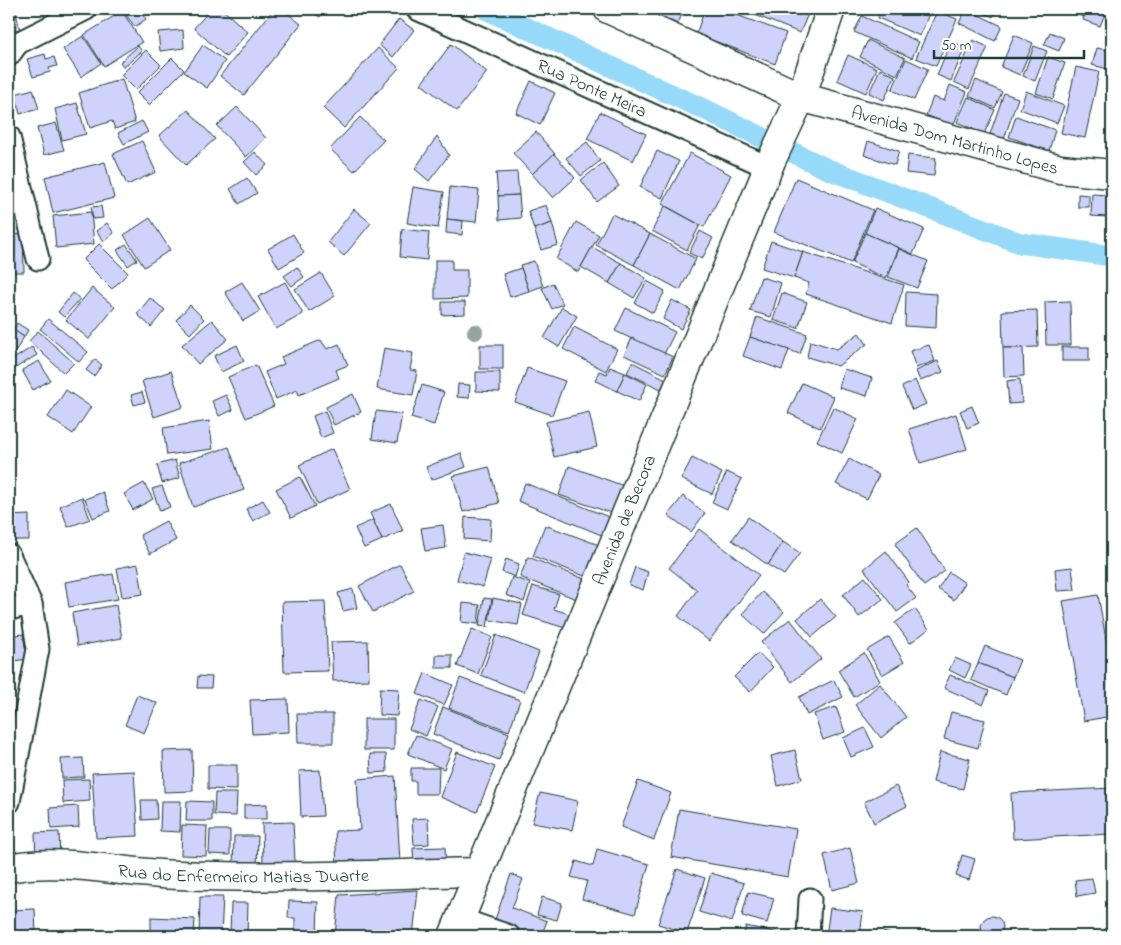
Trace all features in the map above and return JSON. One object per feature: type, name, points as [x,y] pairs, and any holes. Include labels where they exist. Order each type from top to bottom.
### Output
[{"type":"main road","name":"Avenida Dom Martinho Lopes","points":[[608,9],[799,100],[1060,169],[1112,174]]},
{"type":"main road","name":"Avenida de Becora","points":[[456,928],[769,164],[799,100],[831,9]]},
{"type":"main road","name":"Rua do Enfermeiro Matias Duarte","points":[[9,868],[22,865],[82,867],[178,875],[308,877],[480,872]]},
{"type":"street","points":[[9,55],[18,43],[86,9]]},
{"type":"street","name":"Rua Ponte Meira","points":[[417,9],[769,164]]},
{"type":"street","points":[[9,137],[38,259]]},
{"type":"street","points":[[9,555],[31,604],[38,649],[9,802]]},
{"type":"street","points":[[9,609],[31,604]]},
{"type":"street","points":[[808,936],[810,899]]},
{"type":"street","points":[[456,928],[509,936]]},
{"type":"building","points":[[138,9],[146,19],[135,27],[126,15]]},
{"type":"building","points":[[211,9],[222,9],[248,32],[226,57],[194,28]]},
{"type":"building","points":[[274,9],[282,9],[301,24],[244,95],[220,76]]},
{"type":"building","points":[[307,9],[325,9],[320,17]]},
{"type":"building","points":[[651,9],[684,9],[678,24],[650,12]]},
{"type":"building","points":[[705,9],[720,9],[786,33],[775,64],[696,34]]},
{"type":"building","points":[[740,9],[810,9],[800,33]]},
{"type":"building","points":[[882,9],[931,9],[920,36],[878,18]]},
{"type":"building","points":[[966,9],[1002,26],[995,41],[959,23]]},
{"type":"building","points":[[976,9],[997,9],[993,17]]},
{"type":"building","points":[[1064,9],[1086,9],[1083,17]]},
{"type":"building","points":[[1087,9],[1107,9],[1100,26],[1083,20]]},
{"type":"building","points":[[1110,9],[1112,9],[1112,24],[1106,23]]},
{"type":"building","points":[[122,11],[142,42],[104,66],[84,35]]},
{"type":"building","points":[[937,11],[957,19],[936,66],[916,58]]},
{"type":"building","points":[[16,13],[22,39],[9,42],[9,14]]},
{"type":"building","points":[[862,16],[919,42],[912,58],[854,32]]},
{"type":"building","points":[[399,19],[414,30],[393,57],[379,45]]},
{"type":"building","points":[[183,30],[184,48],[160,51],[158,32]]},
{"type":"building","points":[[1050,32],[1064,38],[1059,51],[1044,45]]},
{"type":"building","points":[[1014,35],[1033,43],[1020,75],[1001,67]]},
{"type":"building","points":[[83,36],[101,63],[81,77],[63,49]]},
{"type":"building","points":[[868,40],[905,58],[897,75],[860,57]]},
{"type":"building","points":[[973,40],[988,47],[969,89],[954,82]]},
{"type":"building","points":[[951,41],[965,47],[951,81],[937,75]]},
{"type":"building","points":[[451,44],[487,72],[457,111],[421,84]]},
{"type":"building","points":[[203,45],[225,61],[207,88],[184,72]]},
{"type":"building","points":[[138,46],[142,51],[124,67],[120,62]]},
{"type":"building","points":[[1034,46],[1047,51],[1035,81],[1023,76]]},
{"type":"building","points":[[378,48],[399,68],[344,128],[323,108]]},
{"type":"building","points":[[1097,48],[1112,51],[1112,70],[1092,65]]},
{"type":"building","points":[[146,50],[161,65],[136,90],[121,75]]},
{"type":"building","points":[[45,54],[46,59],[54,57],[57,66],[49,68],[50,72],[33,77],[27,59]]},
{"type":"building","points":[[848,55],[877,68],[866,93],[837,80]]},
{"type":"building","points":[[1048,57],[1065,63],[1053,99],[1036,93]]},
{"type":"building","points":[[172,58],[184,70],[149,105],[137,93]]},
{"type":"building","points":[[906,59],[928,69],[914,100],[892,90]]},
{"type":"building","points":[[1076,67],[1099,72],[1085,138],[1061,133]]},
{"type":"building","points":[[880,69],[895,76],[884,100],[869,93]]},
{"type":"building","points":[[122,79],[135,122],[115,129],[112,121],[90,128],[79,93]]},
{"type":"building","points":[[1112,79],[1112,124],[1109,123]]},
{"type":"building","points":[[976,80],[1002,92],[995,108],[969,96]]},
{"type":"building","points":[[531,81],[555,93],[540,125],[516,113]]},
{"type":"building","points":[[950,85],[967,92],[953,126],[926,115],[933,97],[944,101]]},
{"type":"building","points":[[33,89],[39,109],[20,114],[15,94]]},
{"type":"building","points":[[1026,91],[1064,106],[1057,123],[1020,109]]},
{"type":"building","points":[[1004,93],[1018,98],[1004,139],[990,134]]},
{"type":"building","points":[[968,97],[995,110],[984,134],[957,122]]},
{"type":"building","points":[[77,103],[86,134],[62,140],[55,109]]},
{"type":"building","points":[[237,107],[266,138],[246,157],[217,126]]},
{"type":"building","points":[[188,110],[215,139],[186,165],[159,136]]},
{"type":"building","points":[[600,112],[646,134],[633,161],[587,139]]},
{"type":"building","points":[[1016,116],[1055,130],[1049,151],[1009,137]]},
{"type":"building","points":[[360,117],[384,140],[354,171],[330,149]]},
{"type":"building","points":[[142,121],[148,132],[124,144],[118,133]]},
{"type":"building","points":[[56,123],[64,150],[44,155],[37,128]]},
{"type":"building","points":[[536,132],[555,154],[532,174],[513,153]]},
{"type":"building","points":[[437,136],[449,155],[429,181],[415,169]]},
{"type":"building","points":[[142,141],[156,172],[127,185],[113,154]]},
{"type":"building","points":[[868,141],[899,151],[895,165],[864,155]]},
{"type":"building","points":[[587,142],[600,161],[581,176],[566,158]]},
{"type":"building","points":[[657,151],[679,161],[662,198],[640,187]]},
{"type":"building","points":[[255,152],[267,165],[256,175],[244,162]]},
{"type":"building","points":[[690,153],[731,175],[704,227],[662,204]]},
{"type":"building","points":[[554,154],[575,178],[553,198],[532,174]]},
{"type":"building","points":[[908,155],[936,158],[934,176],[906,173]]},
{"type":"building","points":[[105,162],[114,198],[53,213],[45,177]]},
{"type":"building","points":[[603,163],[619,186],[597,202],[581,180]]},
{"type":"building","points":[[517,172],[519,195],[498,196],[496,173]]},
{"type":"building","points":[[247,178],[257,193],[239,204],[230,189]]},
{"type":"building","points":[[796,178],[873,210],[851,263],[774,232]]},
{"type":"building","points":[[413,187],[444,192],[438,228],[407,223]]},
{"type":"building","points":[[450,187],[479,190],[476,222],[447,219]]},
{"type":"building","points":[[1078,194],[1089,195],[1089,207],[1078,207]]},
{"type":"building","points":[[1092,194],[1109,195],[1108,217],[1091,216]]},
{"type":"building","points":[[519,195],[521,218],[499,220],[498,196]]},
{"type":"building","points":[[546,205],[552,223],[534,229],[528,211]]},
{"type":"building","points":[[101,206],[103,218],[93,219],[91,207]]},
{"type":"building","points":[[665,206],[700,225],[687,250],[652,231]]},
{"type":"building","points":[[875,208],[924,229],[913,254],[865,233]]},
{"type":"building","points":[[354,209],[371,223],[344,256],[328,242]]},
{"type":"building","points":[[91,212],[94,244],[56,248],[53,216]]},
{"type":"building","points":[[612,214],[650,234],[634,265],[596,245]]},
{"type":"building","points":[[150,218],[170,250],[144,267],[124,235]]},
{"type":"building","points":[[447,219],[463,221],[462,235],[446,233]]},
{"type":"building","points":[[576,222],[599,235],[578,272],[556,259]]},
{"type":"building","points":[[107,223],[114,233],[104,241],[96,231]]},
{"type":"building","points":[[552,223],[558,245],[541,250],[534,229]]},
{"type":"building","points":[[402,229],[429,232],[427,260],[400,257]]},
{"type":"building","points":[[700,231],[713,238],[702,259],[689,253]]},
{"type":"building","points":[[865,233],[899,248],[886,278],[852,263]]},
{"type":"building","points":[[23,234],[24,272],[9,272],[9,235]]},
{"type":"building","points":[[293,234],[304,253],[279,268],[268,249]]},
{"type":"building","points":[[650,234],[696,259],[680,290],[634,265]]},
{"type":"building","points":[[771,241],[803,252],[794,278],[762,268]]},
{"type":"building","points":[[99,244],[128,273],[112,289],[83,260]]},
{"type":"building","points":[[126,244],[137,260],[128,266],[117,250]]},
{"type":"building","points":[[592,247],[621,263],[609,283],[581,267]]},
{"type":"building","points":[[899,249],[928,261],[917,288],[888,277]]},
{"type":"building","points":[[803,252],[904,285],[892,323],[806,294],[809,283],[794,278]]},
{"type":"building","points":[[435,260],[452,260],[452,270],[467,270],[467,298],[435,299]]},
{"type":"building","points":[[534,261],[543,286],[529,291],[520,265]]},
{"type":"building","points":[[621,263],[646,278],[634,298],[609,283]]},
{"type":"building","points":[[297,267],[304,277],[292,286],[284,276]]},
{"type":"building","points":[[521,268],[529,291],[510,297],[503,274]]},
{"type":"building","points":[[321,273],[335,296],[309,312],[295,289]]},
{"type":"building","points":[[761,277],[781,283],[771,317],[750,311]]},
{"type":"building","points":[[647,281],[665,291],[653,313],[635,303]]},
{"type":"building","points":[[242,282],[260,311],[243,321],[225,292]]},
{"type":"building","points":[[285,282],[303,314],[276,329],[258,297]]},
{"type":"building","points":[[553,283],[563,304],[552,309],[542,288]]},
{"type":"building","points":[[92,288],[115,307],[89,339],[66,320]]},
{"type":"building","points":[[906,292],[937,294],[936,328],[905,326]]},
{"type":"building","points":[[73,293],[80,299],[64,317],[58,312]]},
{"type":"building","points":[[782,293],[807,302],[798,328],[773,320]]},
{"type":"building","points":[[150,298],[165,310],[151,327],[137,314]]},
{"type":"building","points":[[672,300],[691,310],[681,329],[663,319]]},
{"type":"building","points":[[1070,301],[1071,345],[1046,345],[1045,302]]},
{"type":"building","points":[[442,302],[465,302],[465,314],[442,315]]},
{"type":"building","points":[[190,305],[204,319],[190,334],[176,320]]},
{"type":"building","points":[[562,307],[577,316],[559,347],[544,338]]},
{"type":"building","points":[[626,308],[675,332],[664,354],[615,331]]},
{"type":"building","points":[[1037,310],[1038,347],[1003,348],[1002,311]]},
{"type":"building","points":[[757,317],[807,334],[800,354],[750,337]]},
{"type":"building","points":[[48,319],[88,352],[79,362],[40,329]]},
{"type":"building","points":[[212,320],[228,339],[198,364],[182,345]]},
{"type":"building","points":[[17,323],[28,330],[24,337],[13,330]]},
{"type":"building","points":[[9,327],[24,337],[13,355],[9,352]]},
{"type":"building","points":[[574,327],[617,349],[606,371],[563,349]]},
{"type":"building","points":[[38,331],[74,363],[64,373],[29,341]]},
{"type":"building","points":[[859,333],[867,344],[838,366],[807,357],[810,341],[837,349]]},
{"type":"building","points":[[750,337],[789,350],[782,370],[743,356]]},
{"type":"building","points":[[632,338],[673,357],[665,374],[624,355]]},
{"type":"building","points":[[321,340],[327,349],[339,344],[348,365],[336,370],[339,378],[299,395],[297,390],[276,399],[265,372],[284,364],[281,357]]},
{"type":"building","points":[[237,345],[244,361],[221,372],[214,356]]},
{"type":"building","points":[[480,345],[503,345],[503,369],[480,369]]},
{"type":"building","points":[[929,345],[935,361],[916,368],[910,351]]},
{"type":"building","points":[[32,347],[37,355],[9,372],[9,362]]},
{"type":"building","points":[[1062,347],[1089,347],[1089,361],[1062,361]]},
{"type":"building","points":[[384,348],[413,353],[410,370],[417,371],[413,395],[377,389]]},
{"type":"building","points":[[1003,348],[1023,348],[1024,376],[1004,377]]},
{"type":"building","points":[[95,359],[102,365],[94,376],[86,370]]},
{"type":"building","points":[[39,361],[50,380],[33,390],[22,370]]},
{"type":"building","points":[[938,361],[943,372],[920,381],[916,371]]},
{"type":"building","points":[[632,362],[666,379],[661,389],[627,373]]},
{"type":"building","points":[[256,365],[274,406],[246,418],[228,377]]},
{"type":"building","points":[[610,367],[625,373],[617,391],[595,380],[599,371],[607,374]]},
{"type":"building","points":[[527,368],[565,381],[552,415],[515,402]]},
{"type":"building","points":[[844,369],[872,378],[867,396],[839,388]]},
{"type":"building","points":[[171,371],[183,407],[154,417],[142,381]]},
{"type":"building","points":[[476,372],[500,372],[500,392],[476,391]]},
{"type":"building","points":[[625,373],[647,384],[639,401],[617,391]]},
{"type":"building","points":[[1020,379],[1022,403],[1009,404],[1007,381]]},
{"type":"building","points":[[915,380],[926,404],[912,410],[902,387]]},
{"type":"building","points":[[802,383],[834,397],[820,428],[788,413]]},
{"type":"building","points":[[458,384],[470,385],[469,398],[457,397]]},
{"type":"building","points":[[422,385],[444,392],[434,425],[411,418]]},
{"type":"building","points":[[66,390],[91,407],[73,434],[48,417]]},
{"type":"building","points":[[142,392],[145,402],[134,405],[131,395]]},
{"type":"building","points":[[353,394],[361,412],[334,425],[326,407]]},
{"type":"building","points":[[226,395],[233,410],[219,416],[212,401]]},
{"type":"building","points":[[972,406],[979,423],[967,428],[960,411]]},
{"type":"building","points":[[833,407],[858,419],[842,453],[817,441]]},
{"type":"building","points":[[325,411],[333,433],[321,438],[313,416]]},
{"type":"building","points":[[376,411],[402,414],[397,443],[372,439]]},
{"type":"building","points":[[589,412],[597,447],[554,457],[546,422]]},
{"type":"building","points":[[956,414],[967,449],[920,463],[909,429]]},
{"type":"building","points":[[209,421],[213,449],[167,455],[163,428]]},
{"type":"building","points":[[229,447],[244,490],[193,507],[179,463]]},
{"type":"building","points":[[332,449],[350,489],[317,504],[299,465]]},
{"type":"building","points":[[461,453],[466,467],[431,480],[426,467]]},
{"type":"building","points":[[692,458],[722,473],[712,494],[681,479]]},
{"type":"building","points":[[849,459],[879,475],[867,499],[836,484]]},
{"type":"building","points":[[175,460],[180,478],[162,483],[157,465]]},
{"type":"building","points":[[569,466],[624,486],[614,514],[559,495]]},
{"type":"building","points":[[489,467],[499,503],[463,512],[453,476]]},
{"type":"building","points":[[727,472],[742,479],[727,509],[712,502]]},
{"type":"building","points":[[300,477],[315,506],[291,518],[276,489]]},
{"type":"building","points":[[144,483],[153,499],[133,510],[124,494]]},
{"type":"building","points":[[525,483],[611,518],[604,536],[518,501]]},
{"type":"building","points":[[162,486],[170,507],[160,511],[152,489]]},
{"type":"building","points":[[103,492],[110,511],[93,518],[85,499]]},
{"type":"building","points":[[683,496],[705,513],[691,532],[668,515]]},
{"type":"building","points":[[82,497],[90,519],[68,527],[60,506]]},
{"type":"building","points":[[263,500],[270,512],[253,521],[246,509]]},
{"type":"building","points":[[391,504],[403,531],[382,540],[370,513]]},
{"type":"building","points":[[29,515],[29,540],[9,540],[9,516]]},
{"type":"building","points":[[465,517],[491,519],[490,541],[464,539]]},
{"type":"building","points":[[748,517],[783,542],[768,565],[732,540]]},
{"type":"building","points":[[373,520],[382,540],[364,548],[355,528]]},
{"type":"building","points":[[166,521],[176,540],[150,554],[140,535]]},
{"type":"building","points":[[443,525],[446,548],[425,551],[421,528]]},
{"type":"building","points":[[545,525],[599,545],[587,577],[533,556]]},
{"type":"building","points":[[917,528],[945,571],[924,586],[895,544]]},
{"type":"building","points":[[699,529],[759,575],[709,641],[678,616],[697,590],[669,568]]},
{"type":"building","points":[[783,542],[800,553],[784,575],[768,565]]},
{"type":"building","points":[[886,551],[909,582],[906,585],[916,598],[897,612],[864,569]]},
{"type":"building","points":[[464,552],[491,559],[483,587],[457,580]]},
{"type":"building","points":[[528,557],[587,580],[579,600],[520,577]]},
{"type":"building","points":[[506,559],[519,564],[515,577],[502,572]]},
{"type":"building","points":[[138,564],[143,594],[122,597],[117,568]]},
{"type":"building","points":[[400,564],[414,591],[373,612],[359,586]]},
{"type":"building","points":[[635,567],[648,572],[643,590],[629,585]]},
{"type":"building","points":[[1072,567],[1075,590],[1057,591],[1055,569]]},
{"type":"building","points":[[949,572],[965,583],[954,600],[938,589]]},
{"type":"building","points":[[113,574],[118,599],[69,607],[65,582]]},
{"type":"building","points":[[512,577],[530,583],[524,602],[506,595]]},
{"type":"building","points":[[865,577],[883,599],[859,617],[843,595]]},
{"type":"building","points":[[533,586],[559,594],[554,609],[569,614],[565,628],[523,615]]},
{"type":"building","points":[[353,589],[357,608],[343,611],[338,593]]},
{"type":"building","points":[[762,592],[784,612],[764,634],[742,614]]},
{"type":"building","points":[[1098,595],[1112,672],[1112,716],[1084,721],[1063,601]]},
{"type":"building","points":[[484,598],[492,599],[487,627],[479,626]]},
{"type":"building","points":[[493,598],[522,604],[518,625],[489,620]]},
{"type":"building","points":[[820,599],[836,617],[812,637],[797,619]]},
{"type":"building","points":[[325,601],[328,671],[284,672],[282,602]]},
{"type":"building","points":[[463,603],[480,605],[478,624],[461,622]]},
{"type":"building","points":[[116,605],[122,638],[77,646],[72,613]]},
{"type":"building","points":[[915,609],[929,629],[910,643],[895,623]]},
{"type":"building","points":[[790,619],[821,659],[792,682],[761,642]]},
{"type":"building","points":[[472,629],[492,637],[478,674],[457,666]]},
{"type":"building","points":[[23,634],[27,659],[9,662],[9,636]]},
{"type":"building","points":[[496,635],[539,652],[524,692],[481,675]]},
{"type":"building","points":[[889,637],[904,662],[882,675],[867,650]]},
{"type":"building","points":[[368,641],[369,680],[333,681],[331,642]]},
{"type":"building","points":[[985,646],[1020,660],[1013,677],[978,663]]},
{"type":"building","points":[[758,653],[773,667],[750,692],[734,677]]},
{"type":"building","points":[[864,653],[880,681],[854,697],[838,670]]},
{"type":"building","points":[[436,655],[452,655],[452,668],[436,668]]},
{"type":"building","points":[[955,658],[971,665],[965,678],[949,670]]},
{"type":"building","points":[[978,663],[1013,677],[1006,695],[971,680]]},
{"type":"building","points":[[425,673],[453,685],[444,705],[417,694]]},
{"type":"building","points":[[950,675],[989,691],[983,705],[944,688]]},
{"type":"building","points":[[198,676],[212,677],[211,688],[197,688]]},
{"type":"building","points":[[460,678],[520,700],[509,731],[449,708]]},
{"type":"building","points":[[834,680],[843,697],[807,715],[799,697]]},
{"type":"building","points":[[880,684],[906,717],[881,738],[855,705]]},
{"type":"building","points":[[380,688],[399,689],[397,716],[379,715]]},
{"type":"building","points":[[137,695],[157,703],[144,733],[125,725]]},
{"type":"building","points":[[288,699],[289,732],[252,734],[250,700]]},
{"type":"building","points":[[421,700],[438,707],[426,736],[409,729]]},
{"type":"building","points":[[443,707],[509,733],[499,760],[433,734]]},
{"type":"building","points":[[836,707],[845,732],[823,740],[814,714]]},
{"type":"building","points":[[9,711],[15,711],[17,750],[9,750]]},
{"type":"building","points":[[951,712],[985,720],[978,748],[944,739]]},
{"type":"building","points":[[297,714],[333,714],[333,743],[298,743]]},
{"type":"building","points":[[364,719],[394,719],[394,750],[364,750]]},
{"type":"building","points":[[865,728],[874,747],[851,757],[843,738]]},
{"type":"building","points":[[416,735],[452,749],[444,769],[408,754]]},
{"type":"building","points":[[192,750],[193,791],[164,792],[163,751]]},
{"type":"building","points":[[795,750],[802,779],[778,786],[771,756]]},
{"type":"building","points":[[457,752],[495,767],[477,812],[440,797]]},
{"type":"building","points":[[940,752],[970,759],[963,789],[933,782]]},
{"type":"building","points":[[370,754],[386,754],[387,772],[371,773]]},
{"type":"building","points":[[83,758],[84,777],[62,778],[61,759]]},
{"type":"building","points":[[208,765],[237,765],[237,790],[208,789]]},
{"type":"building","points":[[411,768],[439,768],[438,794],[416,794],[416,781],[411,781]]},
{"type":"building","points":[[320,770],[323,816],[301,817],[299,771]]},
{"type":"building","points":[[134,771],[138,836],[96,838],[92,773]]},
{"type":"building","points":[[395,776],[400,862],[337,865],[335,831],[360,830],[357,779]]},
{"type":"building","points":[[89,779],[90,801],[63,803],[62,780]]},
{"type":"building","points":[[638,781],[671,793],[654,840],[621,827]]},
{"type":"building","points":[[896,786],[907,806],[874,823],[864,802]]},
{"type":"building","points":[[1112,788],[1112,834],[1013,839],[1011,793]]},
{"type":"building","points":[[215,793],[237,793],[236,816],[214,815]]},
{"type":"building","points":[[540,793],[578,801],[572,830],[532,823]]},
{"type":"building","points":[[141,800],[156,800],[157,819],[142,820]]},
{"type":"building","points":[[161,801],[181,801],[180,832],[160,831]]},
{"type":"building","points":[[187,801],[212,802],[212,821],[186,821]]},
{"type":"building","points":[[267,804],[267,819],[244,819],[244,805]]},
{"type":"building","points":[[78,806],[79,827],[51,829],[50,808]]},
{"type":"building","points":[[679,809],[796,829],[788,877],[671,857]]},
{"type":"building","points":[[428,818],[429,844],[414,845],[412,819]]},
{"type":"building","points":[[293,822],[295,862],[263,864],[262,823]]},
{"type":"building","points":[[182,825],[207,826],[206,856],[181,855]]},
{"type":"building","points":[[210,830],[230,830],[230,855],[209,854]]},
{"type":"building","points":[[59,832],[60,857],[36,859],[35,833]]},
{"type":"building","points":[[234,836],[258,836],[257,868],[233,867]]},
{"type":"building","points":[[445,847],[446,869],[414,870],[413,848]]},
{"type":"building","points":[[850,848],[859,883],[832,890],[824,855]]},
{"type":"building","points":[[597,849],[649,864],[635,914],[582,899],[587,881],[571,877],[576,861],[593,866]]},
{"type":"building","points":[[962,855],[975,859],[969,880],[956,876]]},
{"type":"building","points":[[677,869],[705,878],[687,933],[658,924]]},
{"type":"building","points":[[711,873],[744,883],[732,922],[699,912]]},
{"type":"building","points":[[511,874],[523,879],[512,908],[547,921],[541,936],[513,936],[492,928]]},
{"type":"building","points":[[1092,878],[1095,893],[1077,896],[1075,880]]},
{"type":"building","points":[[418,890],[413,936],[335,936],[339,895]]},
{"type":"building","points":[[748,892],[774,898],[767,923],[742,916]]},
{"type":"building","points":[[200,897],[223,897],[221,936],[199,936]]},
{"type":"building","points":[[542,897],[562,903],[557,920],[537,915]]},
{"type":"building","points":[[289,901],[318,902],[317,936],[295,936],[295,918],[288,918]]},
{"type":"building","points":[[231,903],[248,903],[247,936],[230,936]]},
{"type":"building","points":[[830,908],[863,912],[860,936],[826,936]]},
{"type":"building","points":[[35,909],[36,936],[9,936],[9,910]]},
{"type":"building","points":[[992,916],[1000,919],[1003,927],[1000,935],[992,938],[984,935],[981,927],[984,919]]},
{"type":"building","points":[[151,917],[195,919],[194,936],[151,936]]},
{"type":"building","points":[[746,926],[793,936],[743,936]]},
{"type":"building","points":[[60,930],[94,930],[94,936],[61,936]]},
{"type":"building","points":[[99,931],[139,931],[139,936],[99,936]]},
{"type":"building","points":[[883,932],[899,936],[882,936]]},
{"type":"waterway","points":[[485,9],[710,112],[825,168],[1020,243],[1112,256]]}]
